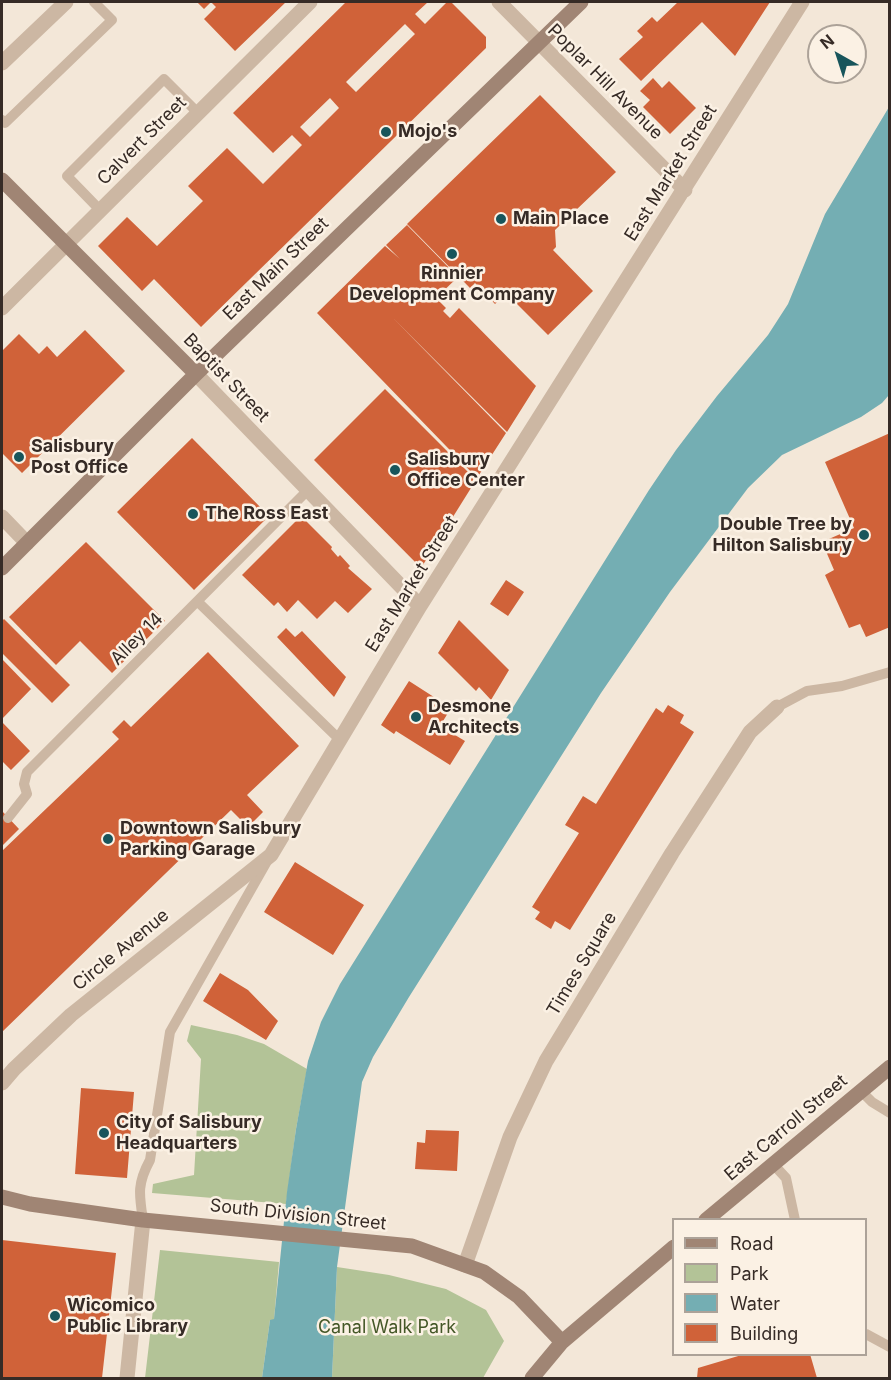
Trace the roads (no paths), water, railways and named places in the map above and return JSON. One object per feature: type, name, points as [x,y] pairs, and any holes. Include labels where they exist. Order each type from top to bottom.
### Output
[{"type":"street","name":"Calvert Street","points":[[2,308],[310,2]]},
{"type":"street","name":"Poplar Hill Avenue","points":[[499,2],[685,190]]},
{"type":"street","name":"East Main Street","points":[[2,568],[196,374],[581,2]]},
{"type":"street","name":"East Market Street","points":[[271,855],[420,606],[802,2]]},
{"type":"street","points":[[2,63],[58,4]]},
{"type":"street","name":"Baptist Street","points":[[2,180],[196,374],[420,606]]},
{"type":"street","points":[[2,517],[27,543]]},
{"type":"street","name":"Times Square","points":[[465,1265],[510,1137],[546,1061],[672,853],[750,732],[777,707]]},
{"type":"street","name":"Circle Avenue","points":[[2,1083],[71,1015],[271,855]]},
{"type":"street","name":"East Carroll Street","points":[[708,1218],[890,1067]]},
{"type":"street","name":"South Division Street","points":[[2,1197],[30,1204],[143,1220],[412,1246],[484,1272],[519,1297],[562,1342]]},
{"type":"street","points":[[127,1378],[143,1220]]},
{"type":"street","points":[[532,1378],[562,1342],[672,1249]]},
{"type":"lane","points":[[2,120],[5,123],[112,20],[94,2]]},
{"type":"lane","points":[[100,210],[67,176],[164,79],[198,113]]},
{"type":"lane","name":"Alley 14","points":[[8,818],[27,794],[24,784],[27,772],[308,490]]},
{"type":"lane","points":[[198,602],[340,740]]},
{"type":"lane","points":[[777,707],[807,691],[842,686],[890,672]]},
{"type":"lane","name":"East Market Street","points":[[143,1220],[138,1190],[141,1176],[150,1160],[170,1032],[271,855]]},
{"type":"lane","points":[[861,1091],[872,1102],[890,1113]]},
{"type":"lane","points":[[774,1164],[786,1178],[795,1218]]},
{"type":"lane","points":[[867,1335],[890,1347]]},
{"type":"water","points":[[889,107],[889,395],[882,403],[861,417],[782,455],[748,488],[670,592],[601,693],[409,997],[373,1057],[362,1082],[337,1267],[332,1378],[262,1378],[270,1320],[274,1319],[296,1129],[308,1061],[321,1022],[340,984],[649,490],[717,396],[768,335],[788,304],[825,214]]},
{"type":"place","name":"Mojo's","points":[[386,132]]},
{"type":"place","name":"Main Place","points":[[501,219]]},
{"type":"place","name":"Rinnier Development Company","points":[[452,254]]},
{"type":"place","name":"Salisbury Post Office","points":[[19,457]]},
{"type":"place","name":"Salisbury Office Center","points":[[395,470]]},
{"type":"place","name":"The Ross East","points":[[193,514]]},
{"type":"place","name":"Double Tree by Hilton Salisbury","points":[[864,535]]},
{"type":"place","name":"Desmone Architects","points":[[416,717]]},
{"type":"place","name":"Downtown Salisbury Parking Garage","points":[[108,839]]},
{"type":"place","name":"City of Salisbury Headquarters","points":[[104,1133]]},
{"type":"place","name":"Wicomico Public Library","points":[[55,1316]]},
{"type":"park label","name":"Canal Walk Park","points":[[387,1328]]}]
